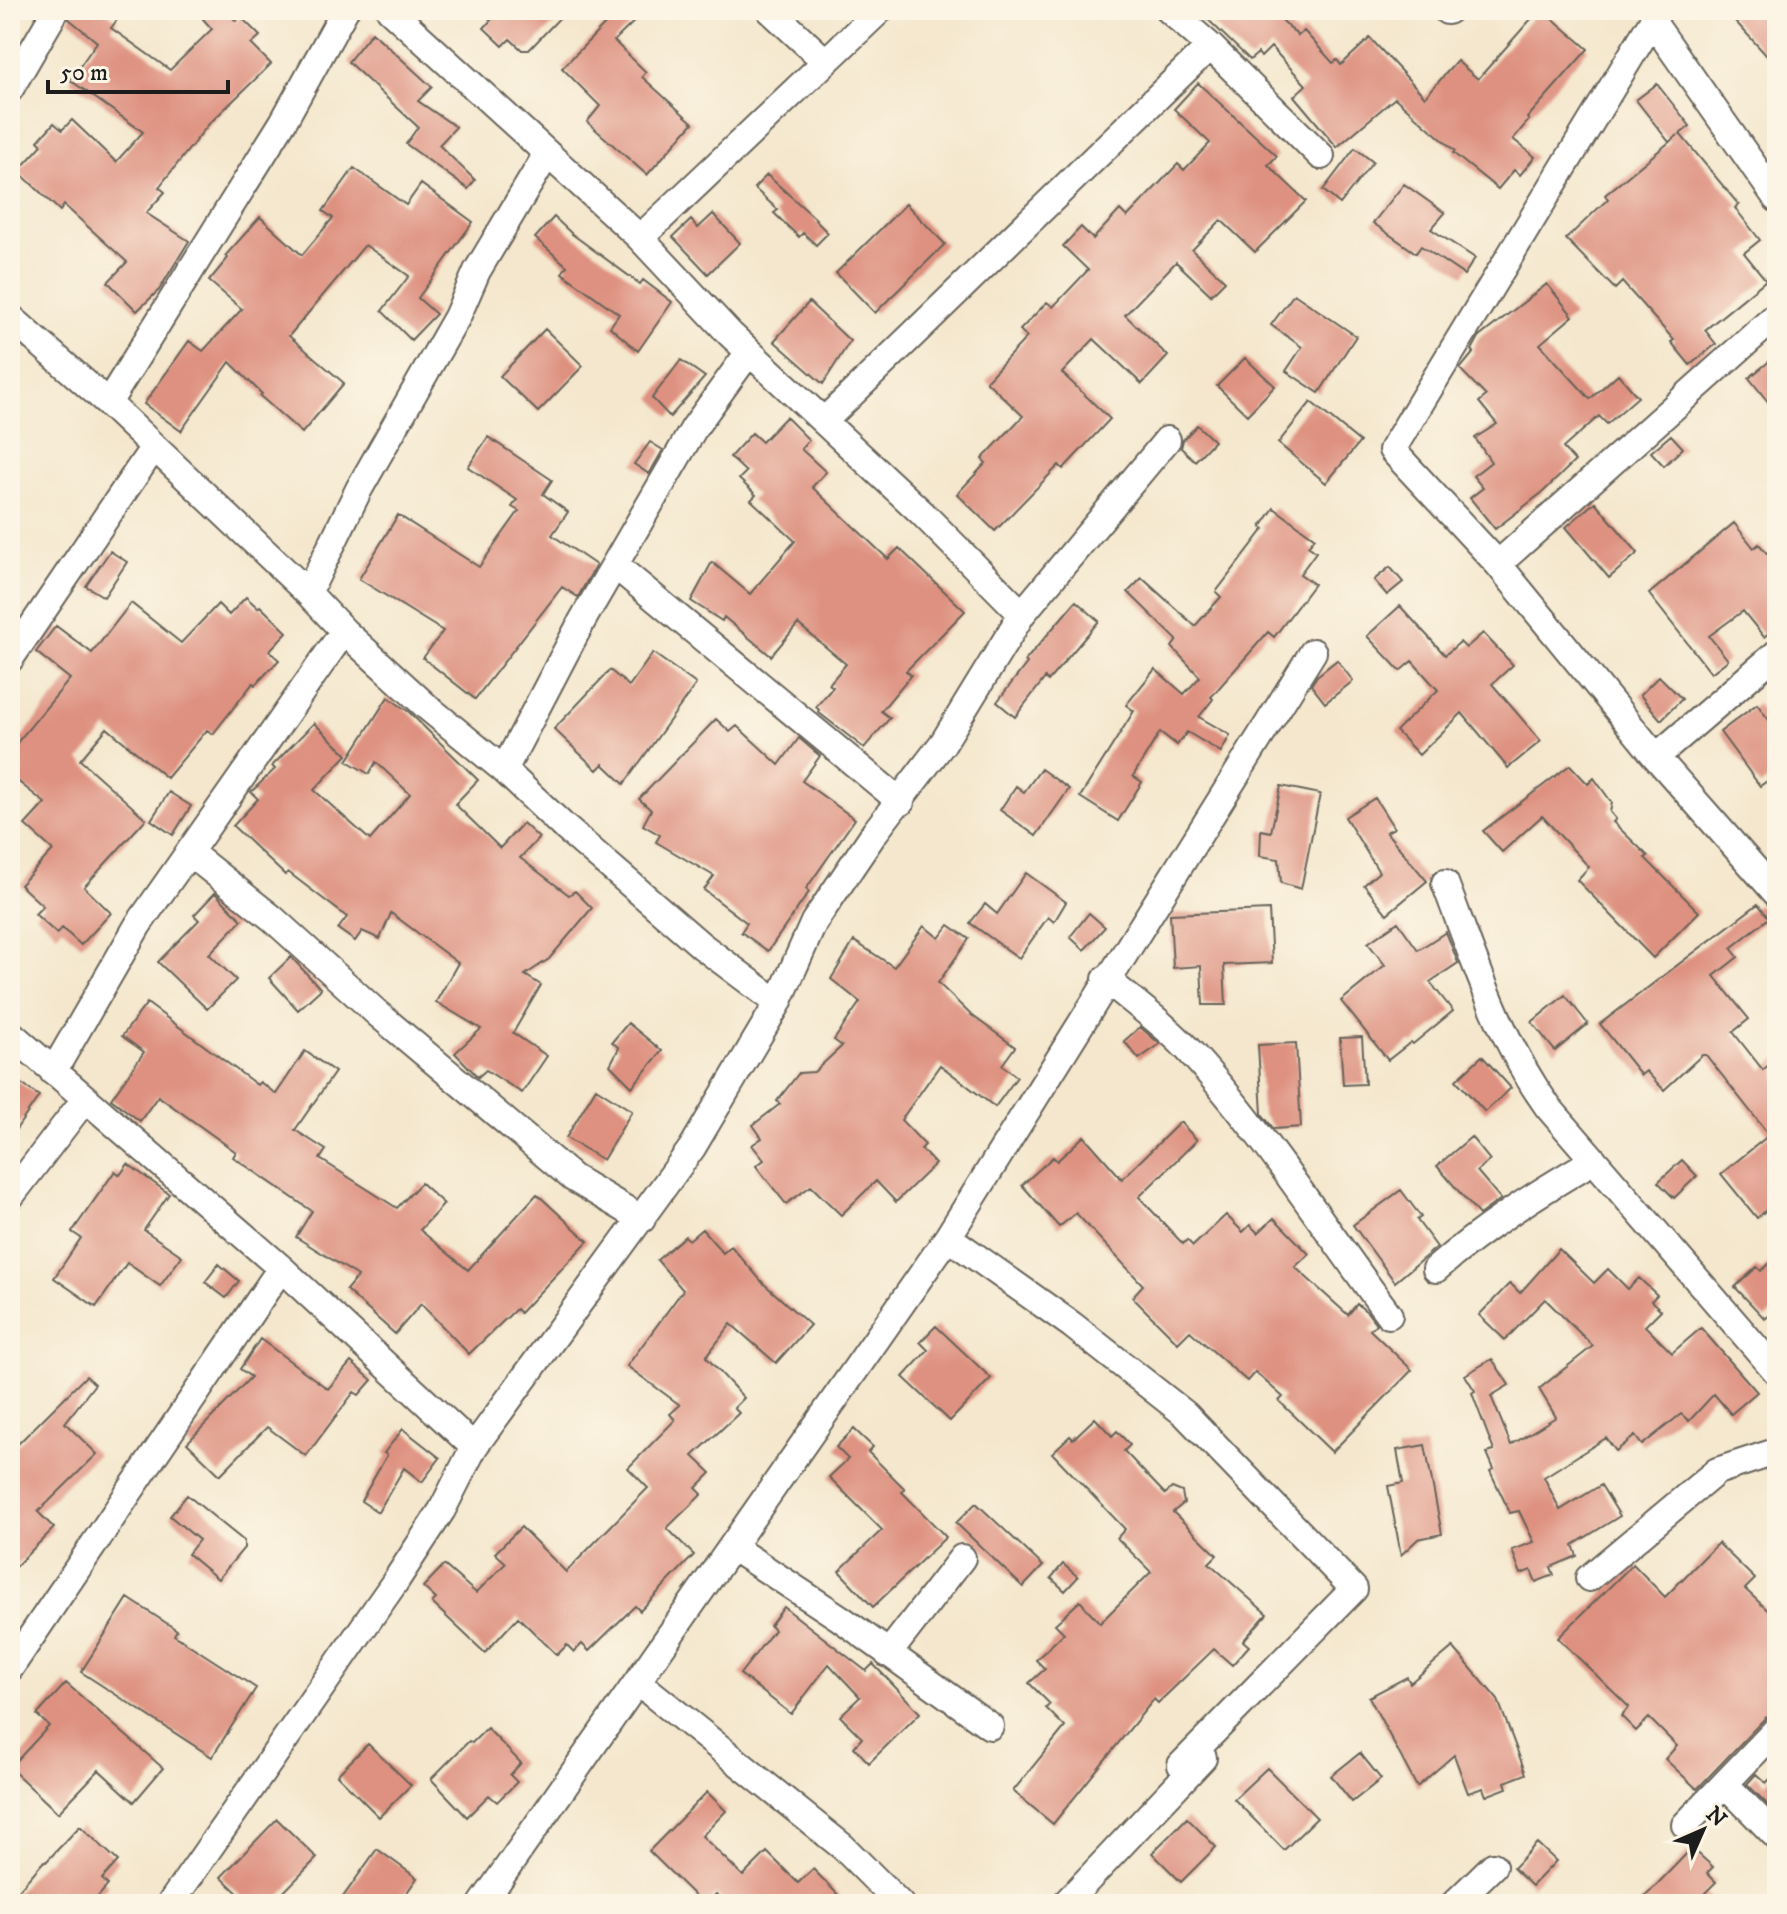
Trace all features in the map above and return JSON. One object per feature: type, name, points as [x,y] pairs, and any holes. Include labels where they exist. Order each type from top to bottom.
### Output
[{"type":"street","points":[[10,89],[56,10]]},
{"type":"street","points":[[108,403],[283,122],[345,10]]},
{"type":"street","points":[[390,10],[640,238],[749,352],[922,513],[1022,614]]},
{"type":"street","points":[[770,10],[825,61]]},
{"type":"street","points":[[640,238],[880,10]]},
{"type":"street","points":[[1169,10],[1210,46],[1321,156]]},
{"type":"street","points":[[1777,199],[1655,16],[1392,450],[1498,564],[1656,757],[1777,894]]},
{"type":"street","points":[[825,420],[1210,46]]},
{"type":"street","points":[[308,593],[359,489],[457,317],[477,271],[547,154]]},
{"type":"street","points":[[1498,564],[1777,315]]},
{"type":"street","points":[[10,317],[108,403],[426,706],[504,770],[562,825],[702,946],[778,1003]]},
{"type":"street","points":[[504,770],[582,621],[694,428],[749,352]]},
{"type":"street","points":[[170,1904],[395,1582],[442,1510],[474,1447],[692,1148],[778,1003],[814,922],[875,832],[901,802],[943,743],[1022,614],[1167,440]]},
{"type":"street","points":[[10,659],[154,447]]},
{"type":"street","points":[[616,566],[901,802]]},
{"type":"street","points":[[53,1072],[138,925],[344,631]]},
{"type":"street","points":[[486,1902],[948,1237],[1106,979],[1313,652]]},
{"type":"street","points":[[1656,757],[1777,653]]},
{"type":"street","points":[[190,853],[272,918],[378,1014],[573,1178],[642,1219]]},
{"type":"street","points":[[1445,883],[1477,967],[1528,1078],[1548,1107],[1777,1372]]},
{"type":"street","points":[[1106,979],[1164,1026],[1194,1056],[1389,1315]]},
{"type":"street","points":[[10,1033],[281,1268],[474,1447]]},
{"type":"street","points":[[10,1197],[85,1099]]},
{"type":"street","points":[[1436,1269],[1470,1238],[1521,1203],[1594,1160]]},
{"type":"street","points":[[948,1237],[1072,1325],[1185,1414],[1354,1589],[1181,1765]]},
{"type":"street","points":[[10,1668],[281,1268]]},
{"type":"street","points":[[1589,1578],[1717,1471],[1775,1453]]},
{"type":"street","points":[[732,1547],[840,1618],[990,1726]]},
{"type":"street","points":[[888,1654],[962,1558]]},
{"type":"street","points":[[639,1683],[843,1847],[900,1904]]},
{"type":"street","points":[[1685,1825],[1777,1729]]},
{"type":"street","points":[[1065,1904],[1217,1743]]},
{"type":"street","points":[[1725,1784],[1777,1837]]},
{"type":"street","points":[[1454,1904],[1493,1866]]},
{"type":"building","points":[[72,10],[105,10],[117,20],[111,28],[170,70],[212,29],[203,19],[213,10],[225,10],[236,21],[241,17],[260,36],[251,44],[271,64],[209,124],[159,187],[165,192],[146,213],[189,241],[159,290],[137,311],[108,282],[127,262],[64,205],[60,211],[18,171],[42,145],[38,141],[54,123],[62,130],[72,120],[116,162],[143,132],[70,80],[97,42],[69,19]]},
{"type":"building","points":[[480,10],[567,10],[529,50],[522,50],[510,39],[503,46],[484,28],[491,20]]},
{"type":"building","points":[[619,10],[646,10],[614,41],[646,72],[642,77],[693,123],[647,175],[587,122],[600,106],[562,68]]},
{"type":"building","points":[[1198,10],[1272,10],[1298,36],[1304,31],[1333,63],[1337,60],[1341,65],[1370,38],[1425,97],[1457,61],[1478,79],[1539,10],[1543,10],[1588,49],[1527,118],[1529,120],[1513,139],[1535,157],[1520,175],[1514,170],[1498,189],[1453,153],[1455,151],[1395,98],[1337,147],[1294,96],[1306,85],[1271,47],[1261,57],[1258,53],[1250,60]]},
{"type":"building","points":[[1725,10],[1777,10],[1777,67]]},
{"type":"building","points":[[372,32],[432,87],[418,101],[456,127],[439,145],[475,180],[468,189],[406,144],[418,127],[348,62]]},
{"type":"building","points":[[1198,83],[1277,156],[1268,165],[1306,201],[1255,252],[1221,220],[1192,250],[1225,281],[1211,295],[1176,262],[1125,315],[1168,356],[1142,384],[1094,339],[1062,373],[1110,419],[1063,469],[1059,465],[995,531],[957,494],[986,463],[982,459],[1023,416],[986,381],[1027,337],[1020,330],[1047,302],[1053,307],[1088,270],[1063,246],[1081,227],[1093,239],[1120,210],[1127,217],[1178,164],[1184,170],[1210,143],[1174,109]]},
{"type":"building","points":[[1657,84],[1690,126],[1680,134],[1739,205],[1735,208],[1760,240],[1744,253],[1766,280],[1705,330],[1716,344],[1690,365],[1671,342],[1674,340],[1622,282],[1615,289],[1566,239],[1608,199],[1605,195],[1678,135],[1669,142],[1636,100]]},
{"type":"building","points":[[1355,148],[1373,162],[1340,204],[1323,190]]},
{"type":"building","points":[[354,168],[406,205],[421,184],[473,222],[418,298],[436,314],[411,340],[382,311],[409,276],[365,245],[289,336],[344,383],[302,433],[260,396],[262,394],[230,362],[181,431],[144,404],[189,341],[203,351],[242,309],[209,281],[228,258],[225,256],[260,217],[302,255],[333,218],[323,211]]},
{"type":"building","points":[[767,175],[828,233],[816,245],[803,233],[799,237],[774,213],[778,210],[754,188]]},
{"type":"building","points":[[1404,184],[1445,213],[1431,229],[1475,258],[1464,275],[1421,246],[1416,253],[1373,223]]},
{"type":"building","points":[[906,204],[945,244],[875,313],[836,273]]},
{"type":"building","points":[[713,214],[740,243],[708,274],[673,237],[691,220],[698,228]]},
{"type":"building","points":[[554,217],[640,284],[643,280],[672,302],[638,351],[610,327],[619,314],[562,273],[567,266],[535,238]]},
{"type":"building","points":[[1547,284],[1573,316],[1540,344],[1590,399],[1618,374],[1638,397],[1607,424],[1599,416],[1563,448],[1575,461],[1543,492],[1495,529],[1470,498],[1483,488],[1473,476],[1491,462],[1475,438],[1497,424],[1479,402],[1486,396],[1460,369],[1474,352],[1472,350],[1479,337]]},
{"type":"building","points":[[1294,294],[1356,336],[1319,393],[1286,371],[1302,347],[1271,325]]},
{"type":"building","points":[[809,302],[850,341],[823,384],[774,341]]},
{"type":"building","points":[[545,329],[583,366],[538,412],[500,376]]},
{"type":"building","points":[[1777,355],[1777,413],[1749,378]]},
{"type":"building","points":[[1245,358],[1275,386],[1247,415],[1217,386]]},
{"type":"building","points":[[681,360],[705,377],[670,417],[652,398]]},
{"type":"building","points":[[1311,402],[1360,442],[1326,483],[1278,443]]},
{"type":"building","points":[[786,417],[809,440],[801,449],[826,472],[812,487],[888,559],[899,548],[965,611],[906,671],[911,675],[881,711],[890,718],[864,748],[818,712],[816,707],[833,687],[829,684],[846,664],[798,624],[771,656],[724,617],[722,621],[691,601],[712,562],[750,594],[795,541],[751,500],[756,495],[739,479],[746,472],[730,457],[752,433],[762,442]]},
{"type":"building","points":[[1197,425],[1214,441],[1195,461],[1181,448],[1183,440]]},
{"type":"building","points":[[1671,435],[1683,448],[1664,466],[1651,452]]},
{"type":"building","points":[[488,437],[552,480],[543,494],[568,512],[552,535],[596,565],[578,597],[562,587],[475,699],[423,658],[443,631],[359,579],[398,515],[479,567],[519,511],[512,507],[517,500],[468,467]]},
{"type":"building","points":[[650,442],[663,450],[649,474],[634,464]]},
{"type":"building","points":[[1595,502],[1638,553],[1609,578],[1566,527]]},
{"type":"building","points":[[1274,508],[1315,538],[1308,546],[1316,552],[1300,574],[1314,584],[1274,637],[1268,632],[1211,697],[1213,699],[1199,717],[1230,735],[1221,752],[1187,732],[1177,745],[1160,732],[1133,776],[1142,782],[1118,821],[1080,797],[1134,711],[1126,705],[1155,669],[1184,694],[1200,677],[1172,647],[1177,640],[1128,592],[1142,578],[1195,626],[1221,597],[1216,592],[1264,529],[1261,527]]},
{"type":"building","points":[[1734,523],[1754,548],[1759,544],[1777,565],[1777,626],[1764,637],[1743,611],[1709,636],[1728,660],[1711,673],[1649,594]]},
{"type":"building","points":[[110,551],[127,562],[104,597],[86,586]]},
{"type":"building","points":[[1390,567],[1403,582],[1387,595],[1374,580]]},
{"type":"building","points":[[246,597],[287,632],[269,651],[279,660],[255,685],[253,683],[213,734],[207,730],[167,778],[107,728],[80,760],[146,819],[84,887],[111,913],[81,945],[62,928],[57,934],[35,914],[43,906],[20,885],[53,850],[25,825],[45,803],[10,775],[10,751],[70,679],[36,652],[56,626],[92,653],[131,603],[181,643],[218,604],[229,615]]},
{"type":"building","points":[[1076,601],[1099,621],[1048,681],[1045,678],[1015,717],[997,702],[1027,663],[1025,661]]},
{"type":"building","points":[[1400,606],[1445,655],[1460,642],[1466,648],[1483,633],[1513,665],[1492,684],[1541,741],[1508,768],[1462,713],[1419,755],[1396,731],[1438,690],[1412,661],[1400,671],[1367,636]]},
{"type":"building","points":[[653,653],[696,684],[624,784],[603,764],[597,770],[554,729],[610,670],[629,686]]},
{"type":"building","points":[[1337,660],[1353,681],[1325,703],[1311,685]]},
{"type":"building","points":[[1659,676],[1682,699],[1661,720],[1640,695]]},
{"type":"building","points":[[388,697],[409,712],[478,780],[455,804],[500,848],[523,823],[539,838],[520,858],[569,895],[575,891],[592,908],[549,959],[525,975],[541,985],[513,1033],[547,1056],[522,1093],[486,1070],[478,1077],[455,1053],[481,1029],[436,1002],[458,963],[391,913],[380,939],[362,931],[355,941],[338,929],[347,917],[288,872],[285,875],[233,826],[258,799],[251,792],[314,723],[347,755],[314,790],[370,840],[410,794],[376,762],[369,774],[347,761]]},
{"type":"building","points":[[1757,704],[1777,731],[1777,774],[1760,786],[1720,732]]},
{"type":"building","points":[[716,719],[730,732],[737,726],[779,765],[799,738],[820,756],[802,781],[855,819],[768,951],[741,932],[747,923],[704,890],[714,876],[656,842],[660,835],[643,825],[651,810],[639,799]]},
{"type":"building","points":[[1570,765],[1588,784],[1594,778],[1612,803],[1610,812],[1616,819],[1613,822],[1699,912],[1653,958],[1577,880],[1589,867],[1542,816],[1502,852],[1483,831]]},
{"type":"building","points":[[1041,769],[1069,789],[1036,836],[1000,810],[1016,786],[1024,792]]},
{"type":"building","points":[[1281,786],[1320,794],[1301,889],[1281,883],[1279,859],[1260,856],[1261,830],[1271,832]]},
{"type":"building","points":[[169,792],[191,806],[173,835],[151,820]]},
{"type":"building","points":[[1375,798],[1394,828],[1386,832],[1427,881],[1387,914],[1364,885],[1379,872],[1345,817]]},
{"type":"building","points":[[1026,873],[1066,902],[1054,922],[1048,917],[1019,958],[970,923],[985,904],[997,914]]},
{"type":"building","points":[[215,893],[242,920],[209,954],[236,980],[207,1009],[158,962],[199,920],[194,915]]},
{"type":"building","points":[[1758,904],[1769,918],[1731,948],[1738,957],[1714,976],[1749,1019],[1733,1032],[1763,1070],[1777,1058],[1777,1201],[1757,1218],[1721,1174],[1769,1135],[1706,1055],[1702,1055],[1664,1090],[1646,1071],[1641,1075],[1600,1024]]},
{"type":"building","points":[[1269,910],[1272,963],[1224,965],[1226,1005],[1203,1005],[1201,966],[1173,968],[1170,914]]},
{"type":"building","points":[[1089,913],[1105,927],[1084,950],[1070,937]]},
{"type":"building","points":[[1398,922],[1418,950],[1446,932],[1458,963],[1430,982],[1453,1011],[1388,1060],[1341,1001],[1385,965],[1368,943]]},
{"type":"building","points":[[949,925],[969,939],[938,983],[970,1014],[1015,1047],[1002,1065],[1017,1077],[995,1107],[940,1065],[901,1120],[925,1145],[921,1149],[935,1164],[896,1202],[876,1181],[841,1215],[811,1186],[786,1204],[756,1166],[764,1160],[752,1145],[762,1138],[753,1125],[780,1104],[777,1101],[799,1073],[814,1072],[842,1046],[834,1040],[860,1002],[831,979],[854,941],[894,967],[924,926],[939,938]]},
{"type":"building","points":[[291,957],[321,989],[298,1010],[269,978]]},
{"type":"building","points":[[1565,995],[1588,1024],[1555,1051],[1532,1022]]},
{"type":"building","points":[[147,1003],[257,1085],[260,1082],[276,1094],[305,1051],[335,1072],[295,1130],[326,1150],[320,1159],[397,1208],[421,1183],[444,1204],[420,1230],[468,1270],[537,1194],[588,1241],[520,1313],[516,1309],[469,1354],[421,1304],[395,1334],[346,1290],[358,1276],[296,1237],[312,1211],[233,1157],[236,1152],[158,1096],[140,1121],[111,1099],[144,1052],[122,1036]]},
{"type":"building","points":[[628,1023],[662,1051],[632,1087],[610,1065],[619,1048],[612,1042]]},
{"type":"building","points":[[1140,1027],[1160,1044],[1139,1059],[1124,1041]]},
{"type":"building","points":[[1362,1037],[1365,1084],[1343,1085],[1340,1038]]},
{"type":"building","points":[[1296,1043],[1301,1127],[1274,1129],[1262,1114],[1258,1045]]},
{"type":"building","points":[[1482,1056],[1511,1088],[1485,1112],[1456,1080]]},
{"type":"building","points":[[10,1076],[39,1096],[10,1138]]},
{"type":"building","points":[[596,1088],[632,1111],[603,1160],[566,1138]]},
{"type":"building","points":[[1180,1122],[1197,1140],[1139,1197],[1183,1244],[1187,1240],[1193,1246],[1226,1215],[1243,1232],[1250,1225],[1258,1233],[1274,1218],[1309,1254],[1295,1267],[1348,1315],[1357,1304],[1367,1312],[1376,1324],[1370,1330],[1412,1370],[1332,1452],[1279,1401],[1283,1397],[1255,1372],[1247,1381],[1190,1331],[1178,1343],[1132,1297],[1143,1285],[1076,1213],[1059,1227],[1022,1185],[1053,1157],[1057,1161],[1084,1136],[1122,1179]]},
{"type":"building","points":[[1471,1137],[1490,1160],[1477,1171],[1501,1199],[1479,1215],[1437,1166]]},
{"type":"building","points":[[1682,1160],[1697,1176],[1674,1198],[1658,1182]]},
{"type":"building","points":[[128,1164],[169,1194],[144,1230],[182,1256],[160,1286],[127,1263],[96,1307],[54,1278],[81,1238],[72,1232],[115,1171],[120,1175]]},
{"type":"building","points":[[1401,1190],[1421,1217],[1417,1220],[1437,1247],[1395,1282],[1353,1225]]},
{"type":"building","points":[[702,1229],[723,1253],[731,1246],[763,1283],[810,1325],[776,1363],[731,1324],[706,1357],[744,1398],[734,1408],[739,1413],[693,1456],[711,1473],[696,1488],[702,1494],[667,1528],[694,1555],[640,1611],[635,1606],[589,1651],[582,1644],[574,1652],[567,1645],[557,1655],[518,1617],[485,1653],[432,1603],[436,1599],[423,1587],[444,1565],[476,1593],[506,1563],[495,1553],[521,1527],[566,1572],[648,1488],[628,1468],[675,1420],[670,1414],[680,1405],[627,1366],[683,1290],[657,1260],[685,1236],[689,1240]]},
{"type":"building","points":[[1559,1249],[1594,1283],[1608,1269],[1628,1289],[1639,1278],[1657,1295],[1651,1301],[1661,1310],[1645,1326],[1672,1353],[1701,1328],[1757,1392],[1731,1414],[1714,1394],[1689,1421],[1681,1414],[1642,1445],[1635,1436],[1616,1451],[1606,1438],[1544,1477],[1560,1510],[1601,1485],[1620,1516],[1573,1545],[1577,1556],[1551,1567],[1554,1575],[1536,1582],[1531,1570],[1521,1574],[1512,1550],[1534,1542],[1519,1511],[1510,1513],[1490,1471],[1494,1469],[1487,1453],[1494,1451],[1472,1393],[1475,1391],[1465,1375],[1492,1359],[1509,1385],[1491,1396],[1511,1445],[1556,1417],[1539,1389],[1593,1346],[1545,1299],[1505,1340],[1479,1315],[1510,1283],[1520,1293]]},
{"type":"building","points":[[1777,1257],[1777,1309],[1765,1319],[1735,1287],[1757,1267],[1761,1271]]},
{"type":"building","points":[[219,1264],[239,1281],[226,1298],[205,1282]]},
{"type":"building","points":[[936,1326],[991,1378],[950,1421],[903,1377],[928,1350],[920,1342]]},
{"type":"building","points":[[260,1339],[328,1389],[351,1362],[372,1380],[359,1395],[354,1392],[306,1456],[267,1427],[220,1475],[187,1443],[251,1377],[240,1369]]},
{"type":"building","points":[[86,1376],[95,1384],[65,1423],[97,1454],[38,1512],[54,1528],[10,1572],[10,1452]]},
{"type":"building","points":[[1095,1418],[1112,1436],[1117,1431],[1130,1445],[1124,1451],[1165,1494],[1172,1488],[1182,1492],[1184,1503],[1173,1512],[1217,1555],[1209,1563],[1267,1614],[1243,1641],[1249,1646],[1232,1665],[1214,1649],[1158,1703],[1154,1699],[1053,1824],[1013,1791],[1065,1727],[1046,1708],[1050,1704],[1029,1683],[1045,1669],[1036,1660],[1064,1633],[1055,1624],[1080,1601],[1100,1623],[1151,1572],[1117,1538],[1125,1529],[1052,1453]]},
{"type":"building","points":[[403,1429],[440,1458],[422,1482],[404,1468],[378,1512],[361,1501],[387,1455],[384,1453]]},
{"type":"building","points":[[854,1429],[873,1447],[868,1452],[905,1489],[902,1492],[946,1537],[873,1607],[839,1571],[882,1530],[829,1477],[848,1459],[836,1447]]},
{"type":"building","points":[[1425,1445],[1442,1534],[1418,1539],[1401,1555],[1388,1486],[1403,1483],[1397,1450]]},
{"type":"building","points":[[187,1495],[244,1541],[244,1548],[218,1579],[188,1554],[199,1540],[170,1516]]},
{"type":"building","points":[[976,1503],[1043,1566],[1023,1587],[956,1523]]},
{"type":"building","points":[[1718,1543],[1755,1579],[1745,1589],[1777,1619],[1777,1713],[1765,1718],[1697,1789],[1665,1759],[1677,1746],[1649,1718],[1636,1731],[1621,1716],[1629,1707],[1558,1638],[1633,1564],[1665,1597]]},
{"type":"building","points":[[1063,1564],[1078,1577],[1065,1591],[1051,1578]]},
{"type":"building","points":[[128,1598],[177,1630],[174,1635],[256,1688],[212,1757],[81,1672]]},
{"type":"building","points":[[784,1607],[866,1671],[873,1664],[920,1713],[869,1763],[854,1747],[862,1738],[840,1716],[860,1697],[829,1664],[791,1714],[740,1674],[774,1630],[770,1626]]},
{"type":"building","points":[[1453,1647],[1498,1700],[1526,1774],[1505,1782],[1507,1788],[1486,1796],[1483,1788],[1468,1793],[1454,1755],[1417,1787],[1369,1697],[1407,1677],[1410,1683]]},
{"type":"building","points":[[66,1683],[163,1768],[134,1802],[99,1770],[58,1813],[10,1768],[49,1726],[37,1715]]},
{"type":"building","points":[[487,1728],[521,1763],[510,1775],[517,1782],[497,1802],[489,1795],[467,1817],[431,1779],[469,1741],[472,1743]]},
{"type":"building","points":[[368,1744],[411,1785],[379,1817],[337,1775]]},
{"type":"building","points":[[1360,1753],[1381,1779],[1352,1802],[1331,1776]]},
{"type":"building","points":[[1267,1768],[1317,1818],[1284,1850],[1234,1799]]},
{"type":"building","points":[[1777,1772],[1777,1814],[1747,1784],[1756,1774],[1766,1783]]},
{"type":"building","points":[[707,1792],[726,1811],[702,1836],[743,1876],[767,1852],[798,1883],[813,1869],[847,1904],[726,1904],[716,1894],[707,1904],[703,1904],[649,1851]]},
{"type":"building","points":[[1187,1818],[1216,1847],[1181,1882],[1152,1853]]},
{"type":"building","points":[[277,1819],[317,1858],[272,1904],[249,1904],[221,1877]]},
{"type":"building","points":[[80,1826],[118,1861],[102,1879],[108,1885],[92,1904],[10,1904],[10,1900],[44,1861]]},
{"type":"building","points":[[1537,1843],[1556,1861],[1532,1886],[1513,1868]]},
{"type":"building","points":[[1692,1848],[1713,1867],[1707,1873],[1716,1882],[1705,1893],[1716,1904],[1638,1904]]},
{"type":"building","points":[[377,1849],[417,1878],[399,1904],[338,1904]]}]
